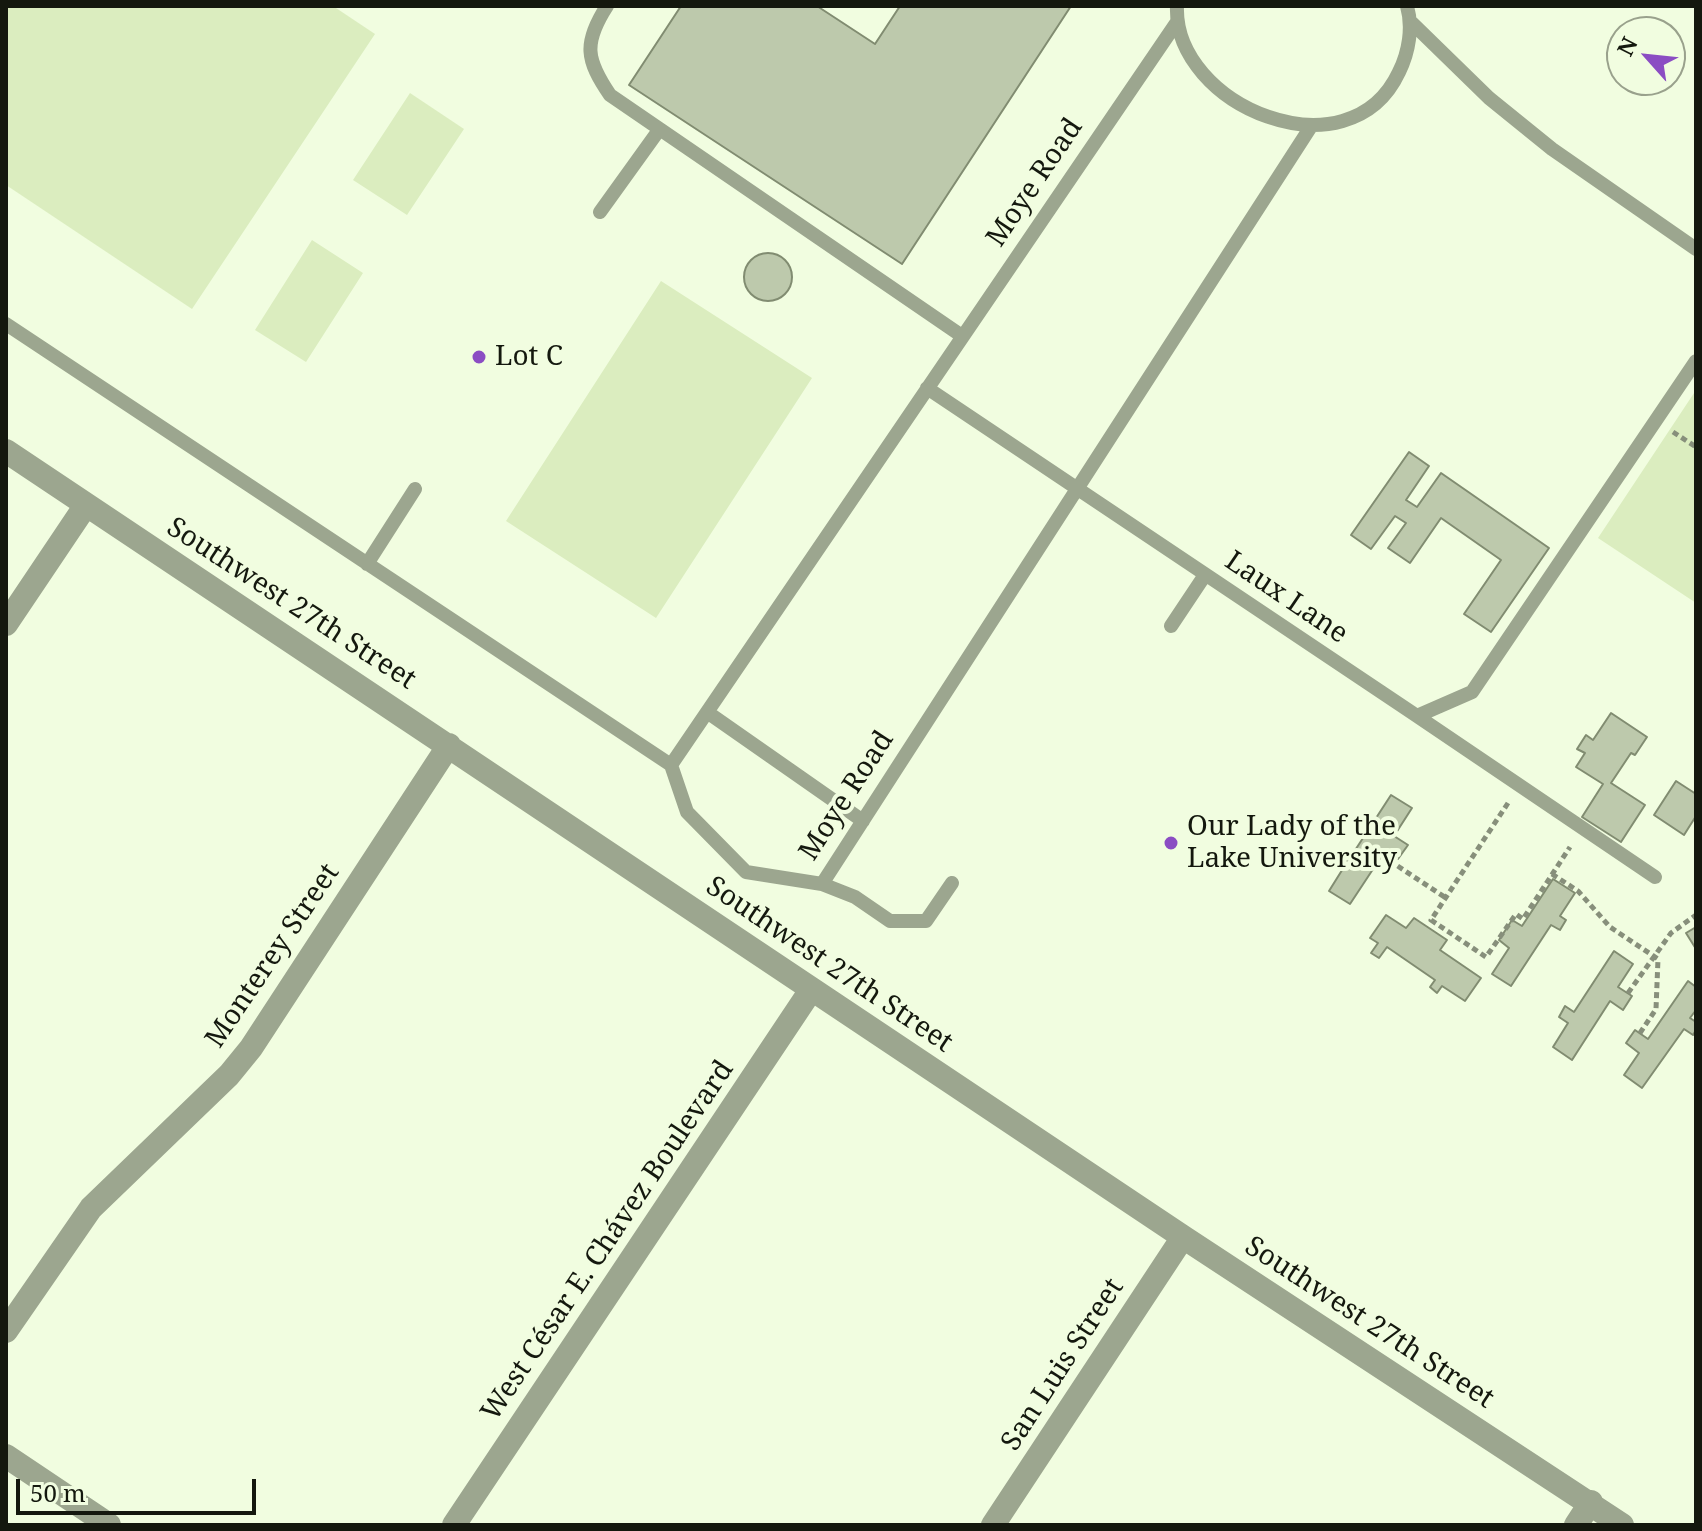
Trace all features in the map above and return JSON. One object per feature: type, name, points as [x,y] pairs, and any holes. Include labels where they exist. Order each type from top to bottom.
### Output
[{"type":"street","name":"Southwest 27th Street","points":[[6,451],[811,990],[1622,1525]]},
{"type":"street","points":[[6,624],[86,505]]},
{"type":"street","name":"Monterey Street","points":[[6,1331],[91,1208],[229,1075],[251,1048],[449,745]]},
{"type":"street","name":"West César E. Chávez Boulevard","points":[[454,1525],[811,990]]},
{"type":"street","name":"San Luis Street","points":[[993,1525],[1183,1237]]},
{"type":"street","points":[[6,1456],[109,1525]]},
{"type":"street","points":[[1576,1525],[1591,1502]]},
{"type":"lane","points":[[607,6],[593,27],[590,66],[610,95],[962,336]]},
{"type":"lane","points":[[1177,6],[1177,22],[1188,51],[1208,76],[1241,104],[1283,123],[1310,128],[1329,126],[1356,117],[1388,90],[1403,65],[1409,14]]},
{"type":"lane","points":[[1409,14],[1489,98],[1541,140],[1696,249]]},
{"type":"lane","name":"Moye Road","points":[[1177,22],[671,765],[687,812],[746,872],[822,884],[1310,128]]},
{"type":"lane","points":[[600,212],[659,130]]},
{"type":"lane","points":[[6,324],[671,765]]},
{"type":"lane","points":[[1417,716],[1472,692],[1696,361]]},
{"type":"lane","name":"Laux Lane","points":[[927,388],[1655,877]]},
{"type":"lane","points":[[367,564],[415,489]]},
{"type":"lane","points":[[1171,626],[1205,575]]},
{"type":"lane","points":[[707,712],[863,821]]},
{"type":"lane","points":[[822,884],[855,897],[890,921],[926,921],[952,883]]},
{"type":"path","points":[[1520,785],[1431,920],[1486,957],[1516,914],[1523,919],[1583,828]]},
{"type":"path","points":[[1381,855],[1446,898]]},
{"type":"path","points":[[1552,874],[1578,891],[1610,927],[1658,959],[1656,1009],[1640,1033]]},
{"type":"path","points":[[1628,993],[1671,933],[1696,915]]},
{"type":"green space","points":[[6,6],[333,6],[375,34],[192,309],[6,185]]},
{"type":"green space","points":[[410,93],[464,129],[407,215],[353,180]]},
{"type":"green space","points":[[312,240],[363,273],[306,362],[255,330]]},
{"type":"green space","points":[[661,281],[812,378],[656,618],[506,521]]},
{"type":"green space","points":[[1696,390],[1696,603],[1598,538]]},
{"type":"building","points":[[681,6],[817,6],[875,44],[900,6],[1071,6],[902,264],[629,85]]},
{"type":"building","points":[[768,253],[777,254],[785,260],[791,268],[791,286],[785,294],[777,300],[768,301],[759,300],[751,294],[745,286],[744,277],[745,268],[751,260],[759,254]]},
{"type":"building","points":[[1409,452],[1429,466],[1406,500],[1417,507],[1441,473],[1549,548],[1491,632],[1464,614],[1501,560],[1441,518],[1410,563],[1388,548],[1406,523],[1395,516],[1371,549],[1351,535]]},
{"type":"building","points":[[1611,713],[1647,737],[1635,755],[1631,753],[1611,783],[1645,805],[1621,842],[1582,817],[1603,784],[1576,767],[1585,753],[1577,749],[1586,735],[1593,740]]},
{"type":"building","points":[[1676,781],[1696,794],[1696,816],[1684,835],[1654,815]]},
{"type":"building","points":[[1391,795],[1412,808],[1394,836],[1408,845],[1398,859],[1385,851],[1350,904],[1329,891],[1344,867],[1336,862],[1342,853],[1350,858]]},
{"type":"building","points":[[1553,879],[1575,893],[1560,916],[1566,920],[1560,930],[1551,925],[1511,986],[1492,974],[1509,948],[1499,940],[1512,920],[1522,926]]},
{"type":"building","points":[[1386,915],[1406,928],[1414,918],[1447,940],[1440,950],[1481,978],[1465,1001],[1442,986],[1437,993],[1430,987],[1435,980],[1387,947],[1379,958],[1371,953],[1378,943],[1370,938]]},
{"type":"building","points":[[1696,927],[1696,949],[1686,933]]},
{"type":"building","points":[[1614,951],[1633,964],[1618,987],[1632,996],[1623,1010],[1610,1001],[1572,1060],[1553,1047],[1568,1023],[1559,1017],[1565,1006],[1574,1012]]},
{"type":"building","points":[[1688,981],[1696,987],[1696,1010],[1690,1018],[1696,1022],[1696,1030],[1693,1035],[1684,1029],[1642,1088],[1624,1075],[1639,1053],[1626,1043],[1635,1030],[1648,1039]]},
{"type":"place","name":"Lot C","points":[[479,357]]},
{"type":"place","name":"Our Lady of the Lake University","points":[[1171,843]]}]
